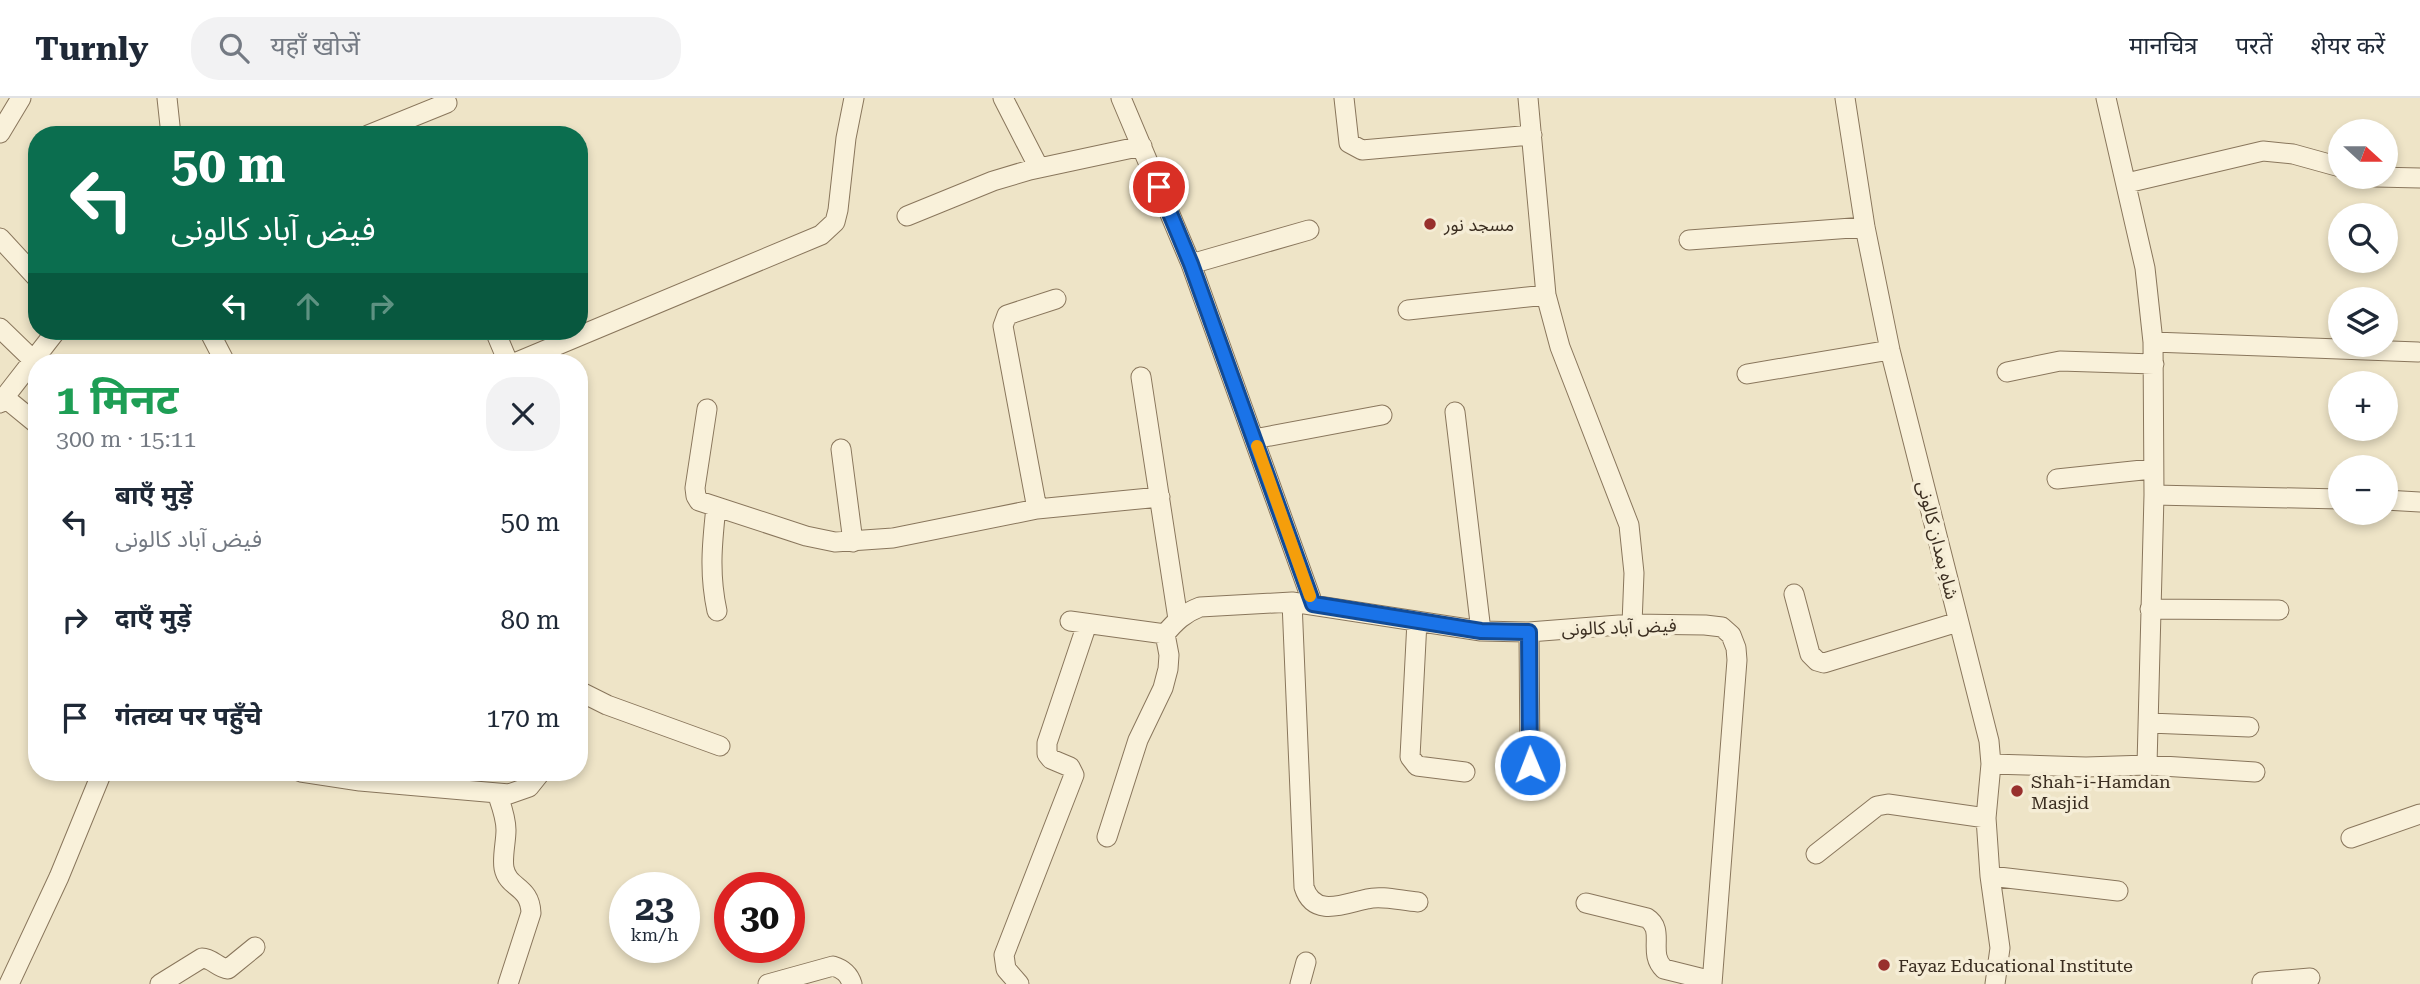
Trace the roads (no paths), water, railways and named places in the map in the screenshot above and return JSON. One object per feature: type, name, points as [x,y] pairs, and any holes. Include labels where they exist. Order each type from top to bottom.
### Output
[{"type":"street","points":[[0,133],[21,98]]},
{"type":"street","points":[[167,98],[170,126]]},
{"type":"street","points":[[588,332],[821,235],[835,222],[838,210],[846,138],[854,98]]},
{"type":"street","points":[[1003,98],[1038,168]]},
{"type":"street","points":[[1121,98],[1191,264],[1313,604]]},
{"type":"street","points":[[1343,98],[1349,143],[1362,150],[1532,135]]},
{"type":"street","points":[[1528,98],[1546,295],[1560,347],[1629,525],[1634,573],[1632,624]]},
{"type":"street","name":"شاہِ ہمدان کالونی","points":[[1845,98],[1865,227],[1890,350],[1989,741],[1991,764],[1986,818],[1990,876],[2000,948],[1995,984]]},
{"type":"street","points":[[2106,98],[2146,268],[2153,342],[2154,495],[2147,765]]},
{"type":"street","points":[[390,126],[447,103]]},
{"type":"street","points":[[907,216],[993,181],[1038,168],[1142,146]]},
{"type":"street","points":[[2127,183],[2263,151],[2293,154],[2328,164]]},
{"type":"street","points":[[2398,178],[2420,178]]},
{"type":"street","points":[[1689,240],[1865,227]]},
{"type":"street","points":[[1191,264],[1309,230]]},
{"type":"street","points":[[0,238],[28,268]]},
{"type":"street","points":[[1408,310],[1546,295]]},
{"type":"street","points":[[1037,509],[1003,326],[1007,315],[1056,299]]},
{"type":"street","points":[[0,328],[28,355]]},
{"type":"street","points":[[38,354],[49,340]]},
{"type":"street","points":[[536,354],[570,340]]},
{"type":"street","points":[[2153,342],[2418,352]]},
{"type":"street","points":[[1747,374],[1890,350]]},
{"type":"street","points":[[2007,372],[2060,361],[2154,364]]},
{"type":"street","points":[[28,366],[2,400],[28,419]]},
{"type":"street","points":[[1140,377],[1178,619]]},
{"type":"street","points":[[707,409],[696,496],[699,501],[807,536],[835,542],[893,538],[1037,509],[1160,497]]},
{"type":"street","points":[[1455,412],[1481,631]]},
{"type":"street","points":[[1254,439],[1382,415]]},
{"type":"street","points":[[841,449],[853,542]]},
{"type":"street","points":[[2057,479],[2152,469]]},
{"type":"street","points":[[2154,495],[2328,499]]},
{"type":"street","points":[[2398,501],[2420,502]]},
{"type":"street","points":[[716,507],[710,564],[717,611]]},
{"type":"street","points":[[1794,594],[1810,654],[1817,661],[1824,663],[1958,622]]},
{"type":"street","points":[[1292,602],[1306,894],[1318,904],[1335,908],[1368,898],[1418,902]]},
{"type":"street","name":"فیض آباد کالونی","points":[[1165,634],[1188,611],[1200,607],[1292,602],[1481,631],[1529,632],[1632,624],[1722,627],[1731,635],[1736,648],[1712,982]]},
{"type":"street","points":[[2150,609],[2280,610]]},
{"type":"street","points":[[1417,621],[1408,750],[1411,762],[1417,766],[1465,772]]},
{"type":"street","points":[[1019,984],[1006,969],[1004,955],[1074,775],[1070,767],[1051,759],[1047,754],[1047,743],[1079,622],[1165,634],[1169,655],[1163,688],[1138,740],[1107,838]]},
{"type":"street","points":[[1529,632],[1530,765]]},
{"type":"street","points":[[588,699],[720,746]]},
{"type":"street","points":[[2149,723],[2249,727]]},
{"type":"street","points":[[1991,764],[2086,767],[2147,765],[2255,772]]},
{"type":"street","points":[[9,984],[59,877],[98,781]]},
{"type":"street","points":[[360,781],[509,794],[521,791],[535,781]]},
{"type":"street","points":[[497,793],[506,826],[503,867],[508,879],[529,899],[531,906],[508,984]]},
{"type":"street","points":[[1816,854],[1869,811],[1888,804],[1986,818]]},
{"type":"street","points":[[2351,838],[2420,814]]},
{"type":"street","points":[[1990,876],[2118,891]]},
{"type":"street","points":[[1586,903],[1647,918],[1653,922],[1656,929],[1656,958],[1664,969],[1712,982]]},
{"type":"street","points":[[160,984],[202,958],[228,969],[255,947]]},
{"type":"street","points":[[1300,984],[1306,962]]},
{"type":"street","points":[[768,984],[833,966],[847,973],[852,984]]},
{"type":"street","points":[[2263,983],[2310,978]]},
{"type":"place","name":"مسجد نور","points":[[1430,224]]},
{"type":"place","name":"Shah-i-Hamdan Masjid","points":[[2017,791]]},
{"type":"place","name":"Fayaz Educational Institute","points":[[1884,965]]}]
